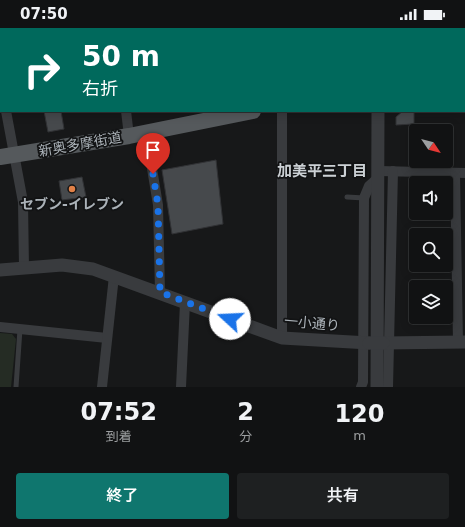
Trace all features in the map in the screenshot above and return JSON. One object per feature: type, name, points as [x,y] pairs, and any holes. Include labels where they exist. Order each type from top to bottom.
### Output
[{"type":"main road","name":"新奥多摩街道","points":[[7,156],[129,136],[248,112]]},
{"type":"street","points":[[6,112],[7,156],[23,202],[24,268]]},
{"type":"street","points":[[126,112],[129,136]]},
{"type":"street","points":[[282,112],[282,338]]},
{"type":"street","points":[[378,112],[382,177],[388,387]]},
{"type":"street","points":[[146,132],[158,205],[160,292]]},
{"type":"street","points":[[361,387],[366,343],[364,198],[369,186],[382,177],[460,173],[461,342]]},
{"type":"street","points":[[377,387],[382,177]]},
{"type":"street","name":"一小通り","points":[[0,270],[62,265],[93,269],[160,292],[185,303],[282,338],[366,343],[461,342]]},
{"type":"street","points":[[102,387],[114,276]]},
{"type":"street","points":[[181,387],[185,303]]},
{"type":"street","points":[[0,327],[107,338]]},
{"type":"lane","points":[[347,197],[364,198]]},
{"type":"lane","points":[[16,387],[20,329]]},
{"type":"shaded area","points":[[0,333],[12,334],[16,339],[11,387],[0,387]]},
{"type":"building","points":[[44,112],[61,112],[64,129],[48,132]]},
{"type":"building","points":[[402,112],[414,112],[414,124],[396,125],[396,117]]},
{"type":"building","points":[[216,160],[223,224],[172,234],[162,170]]},
{"type":"building","points":[[82,177],[86,197],[62,200],[59,181]]},
{"type":"place","name":"セブン-イレブン","points":[[72,189]]},
{"type":"district","name":"加美平三丁目","points":[[322,171]]},
{"type":"route","points":[[153,174],[158,205],[160,292],[185,303],[230,319]]}]
